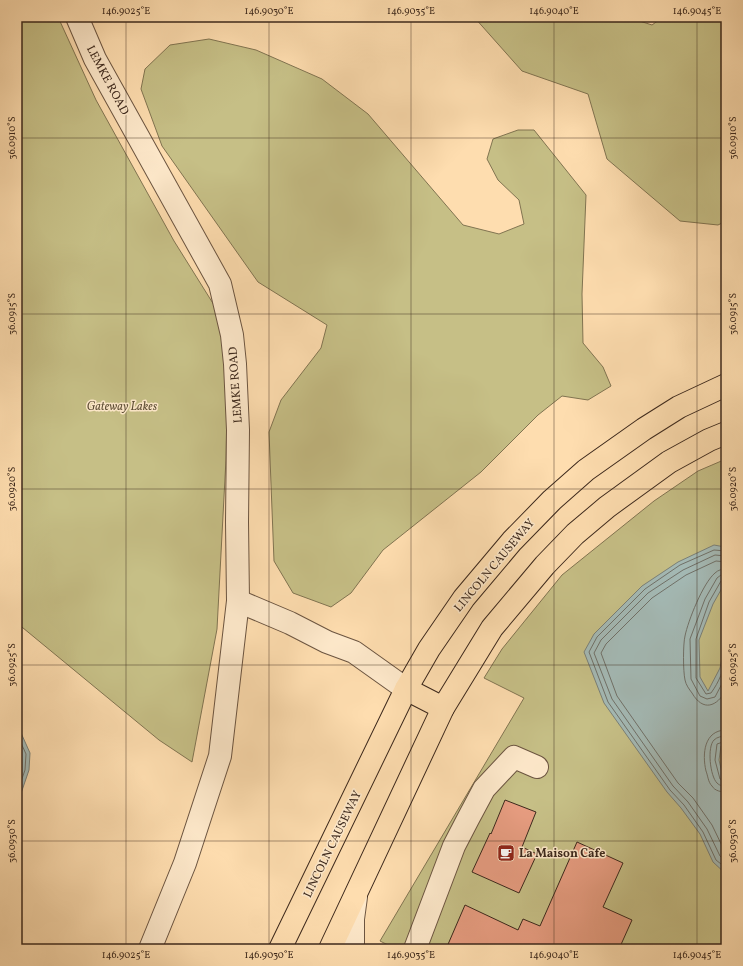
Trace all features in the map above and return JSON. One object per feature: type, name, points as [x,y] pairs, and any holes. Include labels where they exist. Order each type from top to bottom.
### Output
[{"type":"main road","name":"LINCOLN CAUSEWAY","points":[[280,949],[406,689],[429,649],[464,598],[512,541],[552,500],[586,470],[644,428],[679,407],[726,385]]},
{"type":"main road","points":[[330,949],[443,708],[492,628],[545,564],[575,534],[637,484],[669,462],[709,440],[726,433]]},
{"type":"main road","points":[[406,689],[443,708]]},
{"type":"street","name":"LEMKE ROAD","points":[[77,17],[95,59],[220,284],[232,335],[235,364],[238,430],[238,601]]},
{"type":"street","points":[[150,949],[185,863],[220,756],[238,601],[290,622],[326,642],[354,652],[406,689]]},
{"type":"street","points":[[415,949],[454,846],[484,790],[514,758],[536,767]]},
{"type":"street","points":[[352,949],[353,919],[357,890]]},
{"type":"green space","name":"Gateway Lakes","points":[[17,17],[58,17],[96,100],[174,241],[219,313],[228,354],[226,459],[217,629],[192,762],[159,740],[17,623]]},
{"type":"green space","points":[[474,17],[627,17],[652,25],[663,17],[726,18],[726,221],[718,225],[680,221],[607,159],[588,94],[522,71]]},
{"type":"green space","points":[[209,39],[256,50],[322,79],[368,114],[463,225],[499,234],[524,224],[519,200],[498,180],[487,159],[493,139],[518,130],[534,130],[586,195],[582,294],[583,343],[603,367],[611,386],[588,400],[562,396],[538,415],[481,472],[383,550],[351,593],[331,607],[293,593],[274,561],[269,432],[281,400],[321,348],[327,325],[258,282],[162,146],[141,89],[145,69],[170,45]]},
{"type":"green space","points":[[726,459],[726,949],[396,949],[380,941],[524,698],[484,678],[502,649],[562,575],[654,501],[698,471]]},
{"type":"water","points":[[714,545],[725,547],[726,581],[713,604],[699,640],[700,677],[708,691],[720,668],[726,638],[726,744],[721,746],[719,760],[723,777],[726,778],[726,874],[713,862],[700,834],[667,792],[604,703],[584,652],[594,634],[642,586],[678,562]]},
{"type":"water","points":[[17,724],[30,753],[29,770],[17,805]]},
{"type":"building","points":[[505,800],[536,812],[522,847],[537,854],[519,893],[472,872],[490,833],[491,834]]},
{"type":"building","points":[[577,842],[623,863],[603,907],[632,920],[619,949],[446,949],[465,905],[518,930],[523,919],[540,926]]},
{"type":"place","name":"La Maison Cafe","points":[[506,853]]}]
